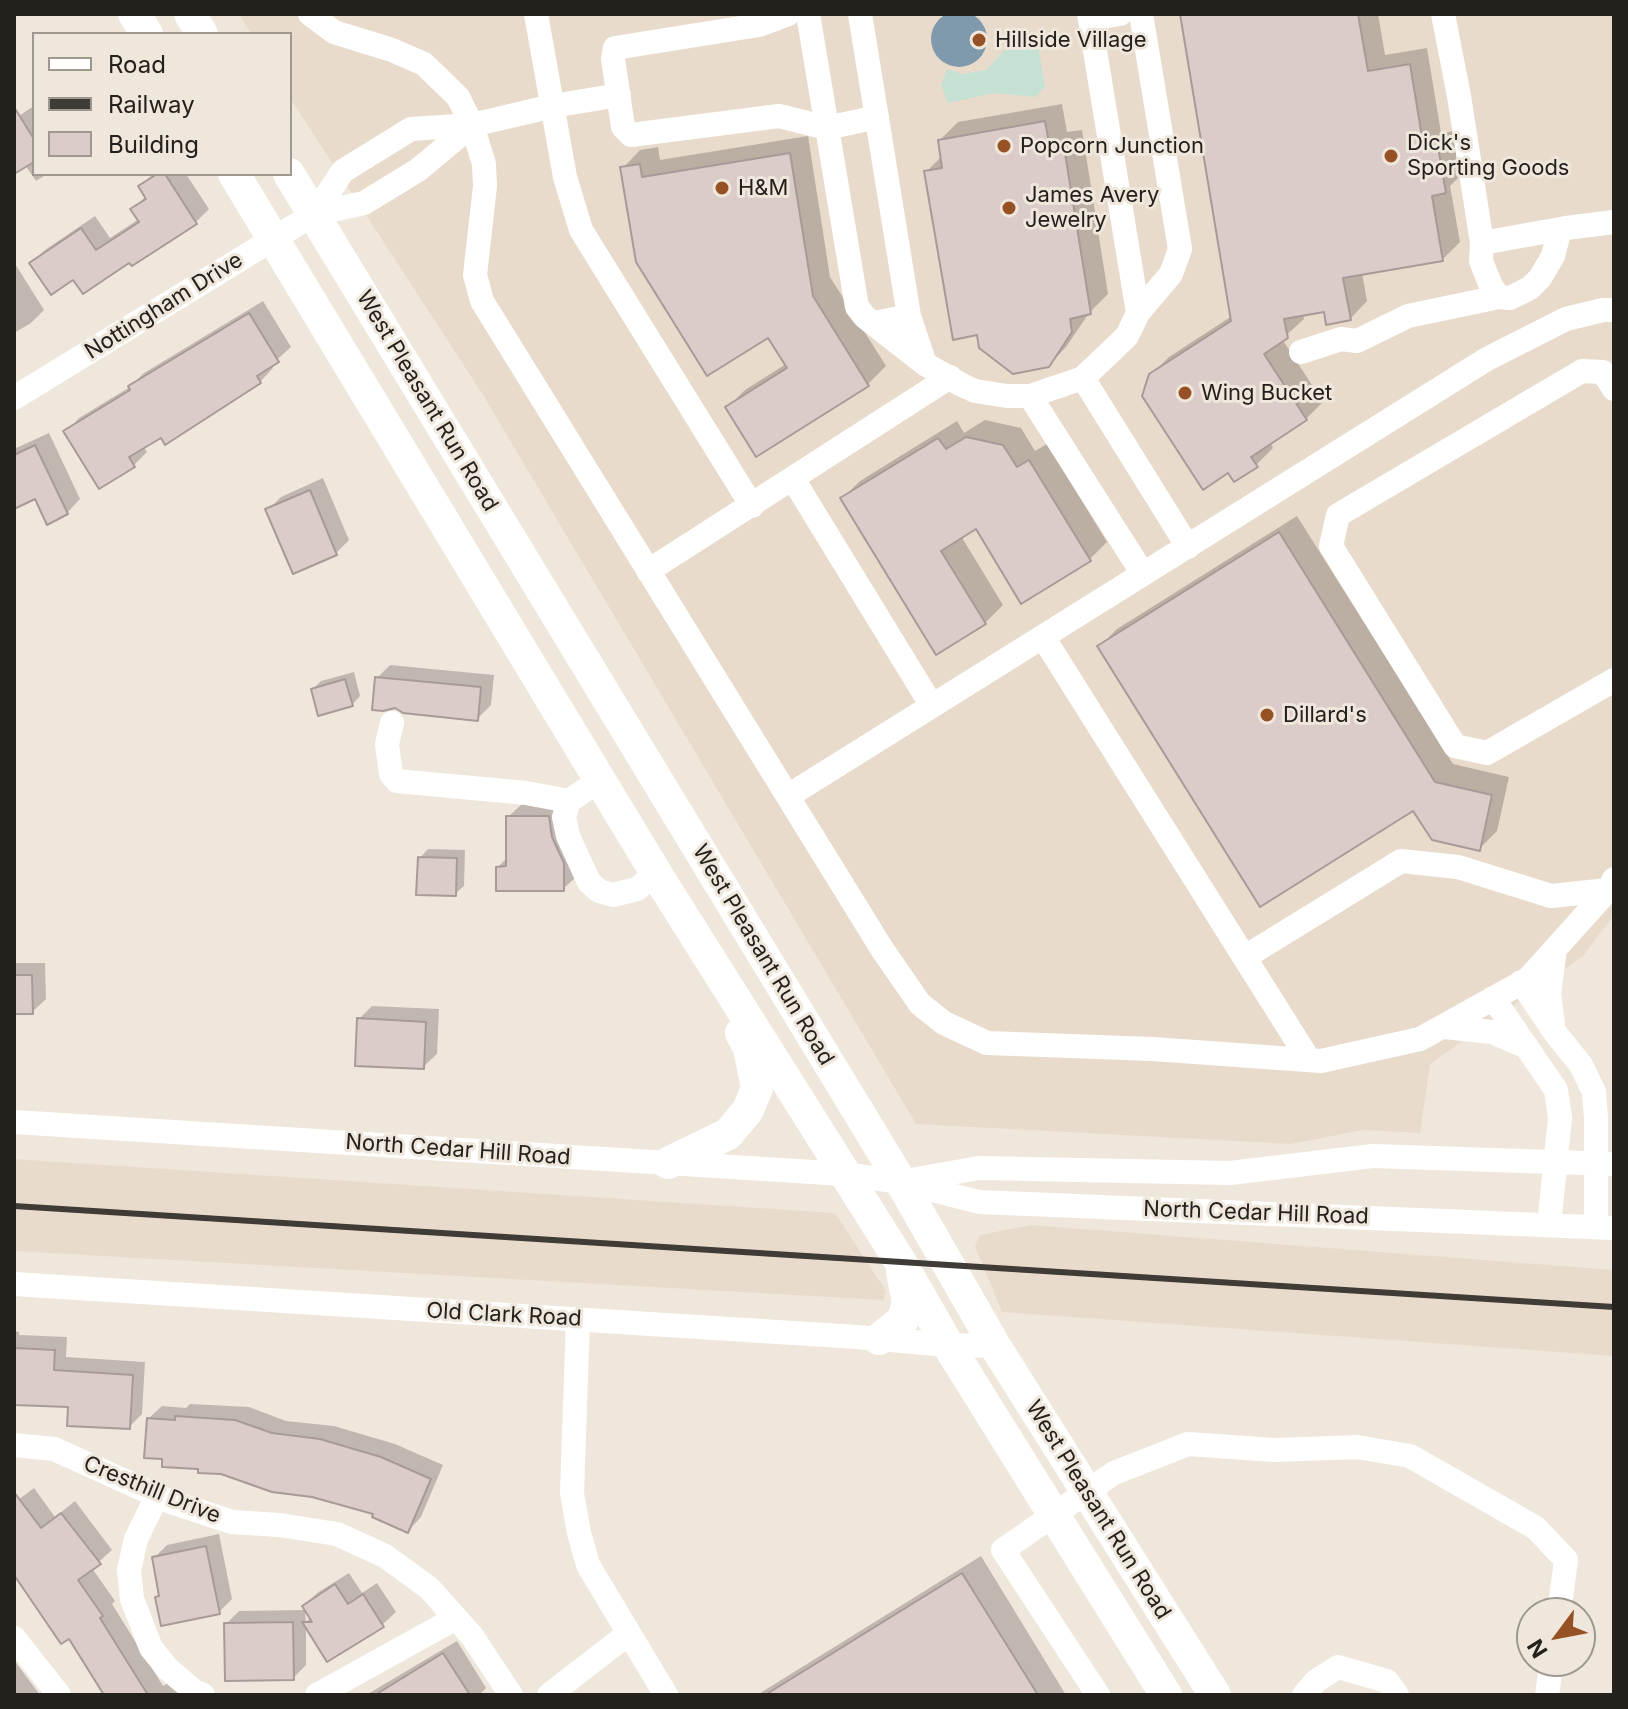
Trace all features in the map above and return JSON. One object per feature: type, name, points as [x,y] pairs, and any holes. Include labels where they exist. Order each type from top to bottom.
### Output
[{"type":"main road","points":[[134,14],[146,32]]},
{"type":"main road","points":[[190,14],[201,32]]},
{"type":"main road","name":"West Pleasant Run Road","points":[[235,176],[658,875],[900,1261],[948,1345],[1166,1695]]},
{"type":"main road","name":"West Pleasant Run Road","points":[[290,176],[901,1182],[995,1346],[1215,1695]]},
{"type":"main road","points":[[658,875],[749,1048],[757,1088],[748,1110],[728,1134],[668,1163]]},
{"type":"main road","points":[[879,1339],[903,1320],[908,1302],[900,1261]]},
{"type":"street","points":[[310,14],[334,32],[392,50],[424,64],[458,97],[472,125],[484,164],[485,186],[475,275],[482,301],[920,1004],[944,1023],[987,1043],[1153,1049],[1321,1061],[1420,1039],[1521,982],[1556,948],[1611,884]]},
{"type":"street","points":[[536,14],[565,177],[581,230],[752,506]]},
{"type":"street","points":[[788,14],[759,25],[615,48],[613,59],[623,127],[631,135],[779,116],[827,128],[877,117]]},
{"type":"street","points":[[808,14],[857,307],[865,317],[925,364],[975,391],[1007,396],[1030,396],[1083,378],[1127,336],[1138,313],[1171,274],[1180,249],[1141,14]]},
{"type":"street","points":[[860,14],[909,316],[925,364]]},
{"type":"street","points":[[1120,14],[1089,16],[1138,313]]},
{"type":"street","points":[[1443,14],[1482,243],[1481,261],[1499,297]]},
{"type":"street","points":[[314,214],[343,171],[411,129],[472,125],[553,106],[619,95]]},
{"type":"street","points":[[314,214],[364,203],[418,170],[472,125]]},
{"type":"street","name":"Nottingham Drive","points":[[14,398],[314,214]]},
{"type":"street","points":[[1482,243],[1614,222]]},
{"type":"street","points":[[1301,352],[1341,339],[1357,341],[1408,316],[1499,297],[1510,298],[1530,288],[1540,278],[1553,256],[1560,229]]},
{"type":"street","points":[[788,796],[1487,359],[1566,319],[1614,310]]},
{"type":"street","points":[[865,317],[874,323],[909,316]]},
{"type":"street","points":[[1614,389],[1603,372],[1582,371],[1338,515],[1331,546],[1455,746],[1487,753],[1614,680]]},
{"type":"street","points":[[648,571],[950,377]]},
{"type":"street","points":[[1083,378],[1188,547]]},
{"type":"street","points":[[1030,396],[1143,574]]},
{"type":"street","points":[[793,479],[932,706]]},
{"type":"street","points":[[1043,637],[1309,1060]]},
{"type":"street","points":[[392,723],[387,744],[391,774],[397,781],[526,793],[569,801]]},
{"type":"street","points":[[600,780],[569,801],[564,817],[568,836],[589,882],[599,891],[613,895],[637,889],[658,875]]},
{"type":"street","points":[[1245,957],[1401,861],[1458,867],[1551,896],[1611,884]]},
{"type":"street","points":[[1556,948],[1549,994],[1556,1034]]},
{"type":"street","points":[[1521,982],[1581,1065],[1594,1092],[1605,1163],[1605,1227]]},
{"type":"street","points":[[1493,998],[1556,1090],[1560,1118],[1549,1225]]},
{"type":"street","points":[[1442,1027],[1492,1032],[1529,1048]]},
{"type":"street","name":"North Cedar Hill Road","points":[[14,1122],[844,1174],[901,1182],[979,1202],[1605,1227]]},
{"type":"street","name":"North Cedar Hill Road","points":[[901,1182],[979,1168],[1230,1173],[1373,1156],[1605,1163]]},
{"type":"street","name":"Old Clark Road","points":[[14,1284],[995,1346]]},
{"type":"street","points":[[578,1320],[572,1493],[576,1520],[588,1565],[666,1695]]},
{"type":"street","points":[[1098,1695],[1003,1550],[1114,1473],[1188,1444],[1274,1450],[1357,1447],[1410,1456],[1536,1528],[1566,1560],[1561,1597]]},
{"type":"street","name":"Cresthill Drive","points":[[14,1445],[54,1449],[157,1496],[232,1522],[337,1534],[385,1556],[429,1588],[472,1636],[511,1695]]},
{"type":"street","points":[[157,1496],[136,1539],[129,1570],[132,1599],[151,1648],[168,1669],[203,1695]]},
{"type":"street","points":[[317,1695],[456,1618]]},
{"type":"street","points":[[549,1695],[628,1634]]},
{"type":"street","points":[[14,1638],[59,1695]]},
{"type":"street","points":[[1304,1695],[1316,1681],[1338,1667],[1387,1681],[1397,1695]]},
{"type":"shaded area","name":"Hillside Village","points":[[239,14],[1614,14],[1614,915],[1583,956],[1430,1064],[1420,1133],[1363,1130],[1291,1144],[916,1124],[483,395],[292,101],[292,32],[250,32]]},
{"type":"shaded area","points":[[14,1159],[835,1213],[886,1291],[883,1300],[14,1251]]},
{"type":"shaded area","points":[[1031,1225],[1614,1270],[1614,1356],[1002,1312],[975,1246],[980,1235]]},
{"type":"green space","points":[[1038,46],[1045,87],[1036,97],[994,93],[948,103],[941,85],[947,69],[963,74],[986,70],[1008,47]]},
{"type":"water","points":[[959,11],[979,19],[987,39],[979,59],[959,67],[939,59],[931,39],[939,19]]},
{"type":"building","points":[[1180,14],[1358,14],[1368,71],[1410,64],[1424,149],[1438,147],[1446,193],[1432,196],[1443,261],[1343,278],[1351,320],[1326,325],[1324,312],[1284,319],[1288,338],[1264,354],[1307,420],[1251,457],[1258,467],[1234,482],[1228,473],[1203,490],[1142,396],[1149,374],[1231,321]]},
{"type":"building","points":[[14,107],[32,136],[32,163],[14,174]]},
{"type":"building","points":[[1045,121],[1050,149],[1064,147],[1091,314],[1070,319],[1072,332],[1049,367],[1013,374],[979,348],[977,335],[953,340],[924,171],[942,168],[938,140]]},
{"type":"building","points":[[790,153],[813,296],[869,386],[756,457],[725,407],[787,368],[768,338],[707,376],[636,262],[620,167],[640,164],[642,177]]},
{"type":"building","points":[[154,176],[166,176],[197,224],[83,294],[73,280],[51,295],[29,263],[81,228],[96,250],[139,222],[130,209],[146,199],[138,186]]},
{"type":"building","points":[[249,313],[279,362],[257,376],[261,383],[165,445],[161,438],[129,457],[135,467],[99,489],[63,431],[130,390],[128,386]]},
{"type":"building","points":[[966,437],[1003,445],[1017,467],[1029,460],[1091,561],[1021,604],[976,529],[941,551],[986,624],[936,655],[840,498],[938,438],[946,449]]},
{"type":"building","points":[[35,445],[68,514],[47,525],[35,499],[14,509],[14,455]]},
{"type":"building","points":[[310,490],[337,555],[293,574],[265,509]]},
{"type":"building","name":"Dillard's","points":[[1279,532],[1435,782],[1492,795],[1480,851],[1432,840],[1413,811],[1260,907],[1097,646]]},
{"type":"building","points":[[375,677],[481,687],[478,721],[403,713],[395,708],[372,710]]},
{"type":"building","points":[[345,679],[353,706],[318,716],[311,689]]},
{"type":"building","points":[[506,816],[549,816],[552,837],[564,863],[564,891],[496,891],[496,867],[506,866]]},
{"type":"building","points":[[418,857],[457,858],[456,896],[416,895]]},
{"type":"building","points":[[14,975],[32,975],[33,1014],[14,1014]]},
{"type":"building","points":[[357,1018],[426,1022],[424,1069],[355,1066]]},
{"type":"building","points":[[15,1348],[55,1350],[54,1370],[133,1375],[130,1429],[67,1426],[68,1407],[14,1405]]},
{"type":"building","points":[[175,1416],[235,1420],[272,1433],[320,1439],[381,1457],[431,1479],[408,1533],[372,1517],[373,1514],[312,1497],[272,1492],[221,1474],[162,1467],[162,1459],[144,1458],[147,1418],[175,1420]]},
{"type":"building","points":[[14,1492],[41,1528],[61,1513],[101,1564],[78,1580],[103,1616],[100,1618],[148,1695],[104,1695],[69,1639],[61,1644],[14,1575]]},
{"type":"building","points":[[206,1546],[220,1614],[161,1626],[152,1557]]},
{"type":"building","points":[[962,1573],[1038,1695],[765,1695]]},
{"type":"building","points":[[335,1584],[348,1604],[363,1594],[384,1627],[327,1662],[302,1622],[312,1622],[302,1606]]},
{"type":"building","points":[[293,1622],[294,1680],[225,1681],[224,1623]]},
{"type":"building","points":[[443,1653],[470,1695],[375,1695]]},
{"type":"railway","points":[[14,1206],[1614,1307]]},
{"type":"place","name":"Hillside Village","points":[[979,40]]},
{"type":"place","name":"Popcorn Junction","points":[[1004,146]]},
{"type":"place","name":"Dick's Sporting Goods","points":[[1391,156]]},
{"type":"place","name":"H&M","points":[[722,188]]},
{"type":"place","name":"James Avery Jewelry","points":[[1009,208]]},
{"type":"place","name":"Wing Bucket","points":[[1185,393]]},
{"type":"place","name":"Dillard's","points":[[1267,715]]}]
